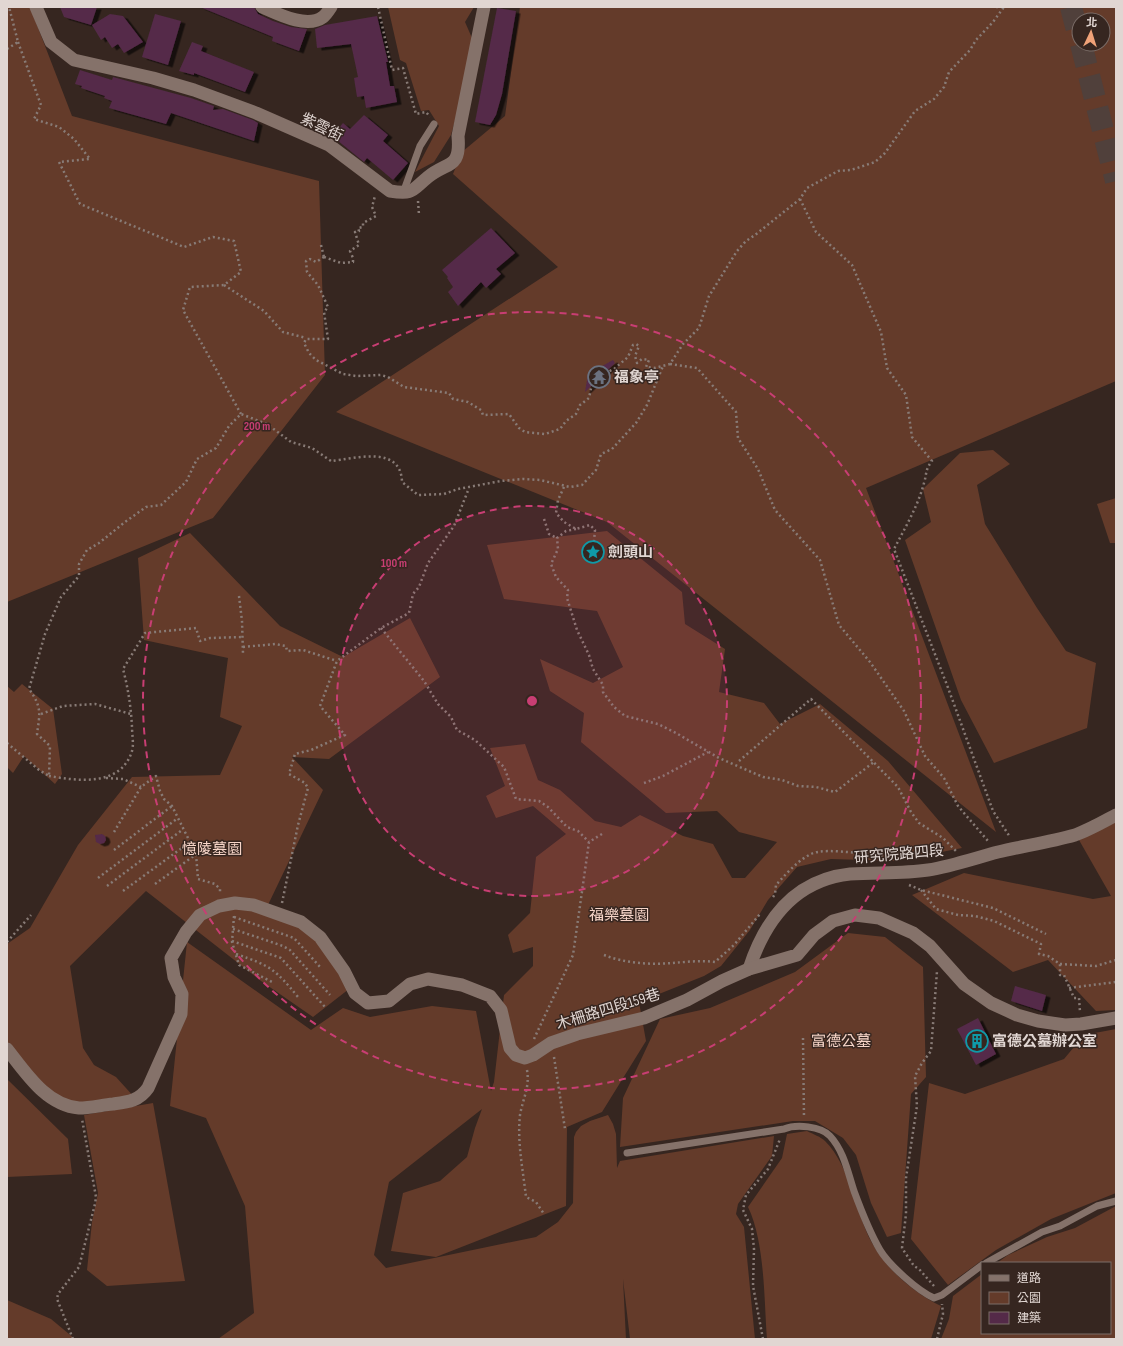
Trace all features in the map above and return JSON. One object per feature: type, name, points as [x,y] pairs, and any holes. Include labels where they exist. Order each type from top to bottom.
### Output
[{"type":"street","name":"紫雲街","points":[[36,7],[51,42],[74,60],[153,78],[194,90],[256,113],[329,145],[390,191],[403,193]]},
{"type":"street","points":[[262,7],[285,17],[305,22],[323,17],[331,7]]},
{"type":"street","points":[[403,193],[415,190],[430,176],[448,166],[456,159],[459,148],[458,136],[484,7]]},
{"type":"street","name":"研究院路四段","points":[[749,969],[765,930],[785,904],[805,889],[826,878],[849,874],[927,870],[961,864],[998,852],[1076,834],[1116,815]]},
{"type":"street","points":[[7,1049],[49,1097],[68,1105],[80,1108],[134,1101],[143,1095],[181,1014],[182,994],[174,977],[171,958],[186,932],[200,915],[220,906],[235,903],[253,905],[301,922],[320,937],[344,971],[355,993],[368,1003],[388,1001],[410,984],[428,978],[462,985],[490,996],[501,1010],[510,1048],[516,1055],[525,1058]]},
{"type":"street","name":"木柵路四段159巷","points":[[525,1058],[533,1055],[551,1043],[577,1034],[644,1018],[687,1000],[749,969],[796,955],[814,935],[833,922],[855,915],[879,918],[898,925],[913,933],[930,946],[964,984],[991,1003],[1017,1015],[1038,1021],[1065,1025],[1116,1018]]},
{"type":"lane","points":[[403,193],[420,146],[434,124]]},
{"type":"lane","points":[[628,1153],[787,1128],[816,1128],[829,1135],[840,1149],[855,1194],[880,1251],[922,1293],[934,1298],[942,1296],[981,1266]]},
{"type":"lane","points":[[988,1262],[1042,1232],[1060,1226],[1097,1206],[1116,1200]]},
{"type":"path","points":[[9,7],[18,42],[41,105],[34,119],[59,127],[74,140],[90,159],[59,162],[80,204],[184,247],[213,237],[234,241],[241,272],[224,285],[190,287],[183,310],[241,414],[267,424],[291,442],[312,448],[330,461],[366,455],[380,457],[392,462],[401,474],[402,482],[418,495],[444,494],[501,481],[524,479],[547,481],[564,487],[582,485],[596,470],[601,454],[612,449],[636,423],[647,405],[663,366]]},
{"type":"path","points":[[378,7],[392,70],[403,68],[416,114],[426,112],[434,124]]},
{"type":"path","points":[[670,364],[683,344],[699,328],[709,296],[737,251],[746,240],[755,235],[800,199],[807,188],[838,171],[851,170],[875,162],[885,153],[915,110],[934,99],[944,87],[949,72],[970,50],[976,40],[993,22],[1004,7]]},
{"type":"path","points":[[7,50],[18,42]]},
{"type":"path","points":[[800,199],[816,232],[852,265],[881,332],[887,368],[906,395],[912,437],[932,461],[926,468],[921,490],[908,523],[894,549],[947,685],[993,811],[1010,837],[1013,849]]},
{"type":"path","points":[[324,257],[341,263],[353,262],[350,252],[359,245],[355,232],[359,231],[358,228],[363,227],[362,223],[376,216],[374,213]]},
{"type":"path","points":[[321,245],[324,257]]},
{"type":"path","points":[[224,285],[264,311],[283,332],[306,339],[328,339],[324,312],[328,308],[318,285],[307,272],[306,261],[310,259],[316,262],[324,257]]},
{"type":"path","points":[[306,339],[304,342],[309,354],[316,360],[342,374],[356,376],[381,374],[404,387],[449,393],[453,399],[468,402],[477,409],[481,410],[483,415],[509,414],[519,428],[525,432],[545,434],[560,429],[566,421],[576,414],[580,405],[589,398],[593,378],[614,369],[628,357],[633,345],[636,344],[639,346],[635,356],[637,364],[642,359],[648,359],[649,360],[646,367],[655,368],[670,364],[696,368],[736,412],[738,438],[758,469],[775,510],[820,560],[839,625],[870,662],[904,711],[925,756],[944,778],[958,806],[998,852]]},
{"type":"path","points":[[50,776],[50,746],[37,734],[41,714],[38,701],[29,689],[45,634],[61,598],[79,576],[80,564],[87,550],[99,544],[125,522],[146,507],[161,505],[186,482],[198,459],[216,448],[229,426],[241,414]]},
{"type":"path","points":[[564,487],[558,500],[556,513],[564,522],[576,530]]},
{"type":"path","points":[[280,914],[298,825],[308,788],[305,783],[288,774],[294,754],[311,750],[345,734],[320,706],[337,661],[381,628],[409,612],[413,594],[419,587],[428,563],[454,526],[469,488]]},
{"type":"path","points":[[544,520],[549,534],[557,538]]},
{"type":"path","points":[[557,538],[566,531],[576,530],[590,525],[595,530],[593,552]]},
{"type":"path","points":[[557,538],[558,549],[551,564],[556,577],[568,590],[567,598],[577,630],[589,655],[593,669],[603,685],[603,692],[614,707],[625,716],[658,724],[708,752],[764,777],[782,780],[798,786],[816,787],[835,792],[874,762]]},
{"type":"path","points":[[239,596],[243,654]]},
{"type":"path","points":[[105,778],[124,767],[133,751],[128,686],[123,669],[145,632],[196,628],[200,641],[210,638],[243,637]]},
{"type":"path","points":[[381,628],[424,681],[438,704],[451,717],[456,730],[474,740],[504,767],[516,799],[539,801],[548,807],[566,827],[578,831],[589,842]]},
{"type":"path","points":[[243,647],[275,644],[286,646],[287,651],[303,650],[337,661]]},
{"type":"path","points":[[739,761],[812,699],[898,787],[911,812],[919,823],[952,846],[958,855],[961,864]]},
{"type":"path","points":[[41,714],[63,706],[95,704],[131,714]]},
{"type":"path","points":[[7,743],[39,770],[50,776],[73,780],[105,778],[123,779],[141,788]]},
{"type":"path","points":[[644,783],[663,776],[708,752]]},
{"type":"path","points":[[114,832],[141,788],[156,776],[164,799],[172,806],[182,830],[196,854],[198,879],[216,884],[220,889],[220,906]]},
{"type":"path","points":[[114,850],[172,806]]},
{"type":"path","points":[[98,878],[178,818]]},
{"type":"path","points":[[107,886],[182,830]]},
{"type":"path","points":[[589,842],[602,834]]},
{"type":"path","points":[[123,891],[190,842]]},
{"type":"path","points":[[525,1058],[573,955],[589,842]]},
{"type":"path","points":[[155,884],[196,854]]},
{"type":"path","points":[[901,885],[909,885],[921,890],[993,908],[1046,934]]},
{"type":"path","points":[[921,890],[936,909],[994,922],[1041,944],[1039,954],[1048,956],[1060,964],[1096,966],[1116,960]]},
{"type":"path","points":[[235,903],[232,941],[239,965],[272,982]]},
{"type":"path","points":[[7,942],[31,915]]},
{"type":"path","points":[[234,916],[294,938],[321,968]]},
{"type":"path","points":[[233,929],[283,946],[290,950],[330,995]]},
{"type":"path","points":[[232,941],[281,958],[325,1008]]},
{"type":"path","points":[[236,954],[269,966],[279,974],[298,997]]},
{"type":"path","points":[[937,1339],[943,1314],[942,1296],[919,1269],[914,1266],[902,1248],[906,1214],[906,1178],[917,1106],[915,1076],[931,1051],[938,956]]},
{"type":"path","points":[[1060,964],[1060,974],[1064,975],[1074,998],[1079,998],[1081,1024]]},
{"type":"path","points":[[1069,988],[1116,982]]},
{"type":"path","points":[[762,1339],[753,1286],[754,1249],[752,1229],[743,1210],[746,1195],[768,1169],[790,1120],[804,1118],[803,1038]]},
{"type":"path","points":[[551,1043],[564,1129]]},
{"type":"path","points":[[528,1075],[529,1081],[520,1114],[520,1145],[526,1197],[536,1202],[544,1214]]},
{"type":"path","points":[[73,1339],[57,1299],[58,1294],[79,1267],[96,1197],[80,1108]]},
{"type":"green space","points":[[7,7],[30,7],[72,116],[319,181],[325,375],[213,518],[7,602]]},
{"type":"green space","points":[[388,7],[474,7],[465,22],[472,38],[466,79],[451,135],[434,162],[415,172],[439,126],[429,110],[421,111],[406,63],[400,60]]},
{"type":"green space","points":[[520,7],[1116,7],[1116,381],[866,488],[996,832],[607,522],[336,412],[558,267],[453,174],[462,152],[505,116]]},
{"type":"green space","points":[[993,450],[1010,464],[977,485],[985,524],[1037,608],[1066,651],[1096,663],[1087,728],[994,763],[961,700],[905,540],[931,522],[923,489],[960,453]]},
{"type":"green space","points":[[1116,498],[1116,543],[1110,543],[1097,504]]},
{"type":"green space","name":"福樂墓園","points":[[607,531],[682,592],[685,624],[725,649],[719,692],[764,703],[780,724],[820,704],[888,761],[962,848],[895,861],[831,859],[797,867],[768,900],[750,930],[721,966],[704,976],[639,1002],[646,1041],[602,1112],[567,1127],[566,1206],[436,1257],[391,1251],[403,1193],[440,1181],[467,1157],[482,1109],[389,1182],[374,1255],[386,1268],[536,1237],[558,1222],[573,1203],[574,1137],[576,1132],[581,1126],[590,1121],[608,1115],[616,1134],[617,1168],[620,1161],[774,1136],[772,1156],[738,1204],[736,1214],[744,1227],[755,1339],[630,1339],[623,1279],[626,1339],[218,1339],[254,1313],[245,1206],[206,1118],[170,1106],[187,942],[311,1030],[343,1008],[370,1017],[432,1006],[476,1011],[491,1091],[494,1082],[504,995],[533,966],[533,947],[513,953],[508,935],[530,913],[536,857],[566,834],[533,806],[496,818],[486,796],[505,786],[490,748],[525,744],[538,780],[560,790],[595,821],[621,827],[640,815],[683,836],[713,844],[732,878],[745,878],[777,842],[739,832],[717,811],[666,813],[581,742],[584,713],[550,691],[540,659],[593,683],[623,667],[597,611],[504,599],[487,545]]},
{"type":"green space","name":"憶陵墓園","points":[[190,533],[280,626],[343,657],[410,618],[440,677],[329,759],[292,757],[323,790],[267,907],[310,934],[336,961],[349,989],[313,1017],[261,981],[146,891],[70,966],[83,1048],[94,1065],[116,1077],[135,1098],[82,1112],[42,1087],[7,1043],[7,944],[30,928],[78,845],[132,777],[220,775],[242,726],[220,717],[228,658],[144,640],[138,558]]},
{"type":"green space","points":[[22,684],[53,709],[62,774],[55,784],[24,756],[13,773],[7,767],[7,686],[14,692]]},
{"type":"green space","points":[[1116,822],[1116,1010],[1096,1011],[1048,960],[1013,972],[912,895],[964,873],[1093,899],[1111,896],[1079,840]]},
{"type":"green space","name":"富德公墓","points":[[848,933],[885,937],[923,967],[926,1077],[911,1094],[901,1233],[887,1237],[871,1203],[856,1155],[843,1138],[815,1121],[793,1121],[620,1147],[623,1098],[660,1019],[710,1008],[795,972]]},
{"type":"green space","points":[[1116,1029],[1116,1193],[1051,1219],[996,1250],[948,1285],[911,1239],[929,1083],[965,1094],[1064,1059],[1084,1035]]},
{"type":"green space","points":[[7,1079],[68,1139],[72,1174],[7,1177]]},
{"type":"green space","points":[[153,1103],[185,1281],[107,1286],[87,1270],[92,1222],[98,1193],[84,1115]]},
{"type":"green space","points":[[807,1131],[825,1141],[841,1164],[852,1190],[866,1231],[878,1253],[902,1280],[931,1301],[941,1306],[931,1339],[767,1339],[761,1254],[754,1221],[748,1207],[782,1158],[787,1134]]},
{"type":"green space","points":[[1116,1206],[1116,1339],[941,1339],[949,1319],[953,1296],[981,1275],[981,1334],[1111,1334],[1111,1262],[998,1262],[1008,1255],[1047,1237],[1075,1228]]},
{"type":"green space","points":[[7,1300],[51,1319],[75,1339],[7,1339]]},
{"type":"building","points":[[60,7],[97,7],[91,25],[64,17]]},
{"type":"building","points":[[200,7],[254,7],[258,14],[273,21],[291,27],[307,29],[299,51],[272,41],[273,37]]},
{"type":"building","points":[[497,8],[516,11],[502,94],[496,115],[490,125],[475,122]]},
{"type":"building","points":[[110,14],[123,16],[143,42],[124,53],[118,44],[112,48],[105,37],[101,40],[92,25]]},
{"type":"building","points":[[155,14],[181,21],[168,65],[142,57]]},
{"type":"building","points":[[377,16],[388,62],[386,62],[390,86],[394,86],[397,102],[366,108],[364,96],[357,97],[354,78],[358,77],[351,44],[317,48],[315,29],[325,25]]},
{"type":"building","points":[[192,42],[203,46],[201,51],[254,72],[245,92],[194,73],[194,75],[179,71]]},
{"type":"building","points":[[80,70],[112,80],[113,77],[191,98],[214,106],[213,110],[223,109],[253,120],[258,123],[254,141],[171,113],[166,124],[109,108],[112,101],[104,98],[105,96],[81,88],[82,86],[75,84]]},
{"type":"building","points":[[364,115],[388,135],[383,141],[408,163],[393,180],[367,158],[364,162],[332,136],[343,123],[350,129]]},
{"type":"building","points":[[491,228],[515,253],[496,269],[501,274],[486,288],[481,282],[458,306],[448,292],[453,287],[447,278],[448,277],[442,270]]},
{"type":"building","points":[[613,360],[615,363],[585,392],[588,374]]},
{"type":"building","points":[[102,834],[105,836],[106,840],[104,843],[100,844],[96,842],[95,835]]},
{"type":"building","points":[[1015,986],[1046,995],[1042,1011],[1011,1001]]},
{"type":"building","name":"富德公墓辦公室","points":[[978,1018],[996,1054],[976,1065],[957,1029]]},
{"type":"tunnel","points":[[1071,7],[1072,12]]},
{"type":"tunnel","points":[[1083,52],[1116,181]]},
{"type":"place","name":"福象亭","points":[[599,377]]},
{"type":"place","name":"劍頭山","points":[[593,552]]},
{"type":"place","name":"富德公墓辦公室","points":[[977,1041]]}]
